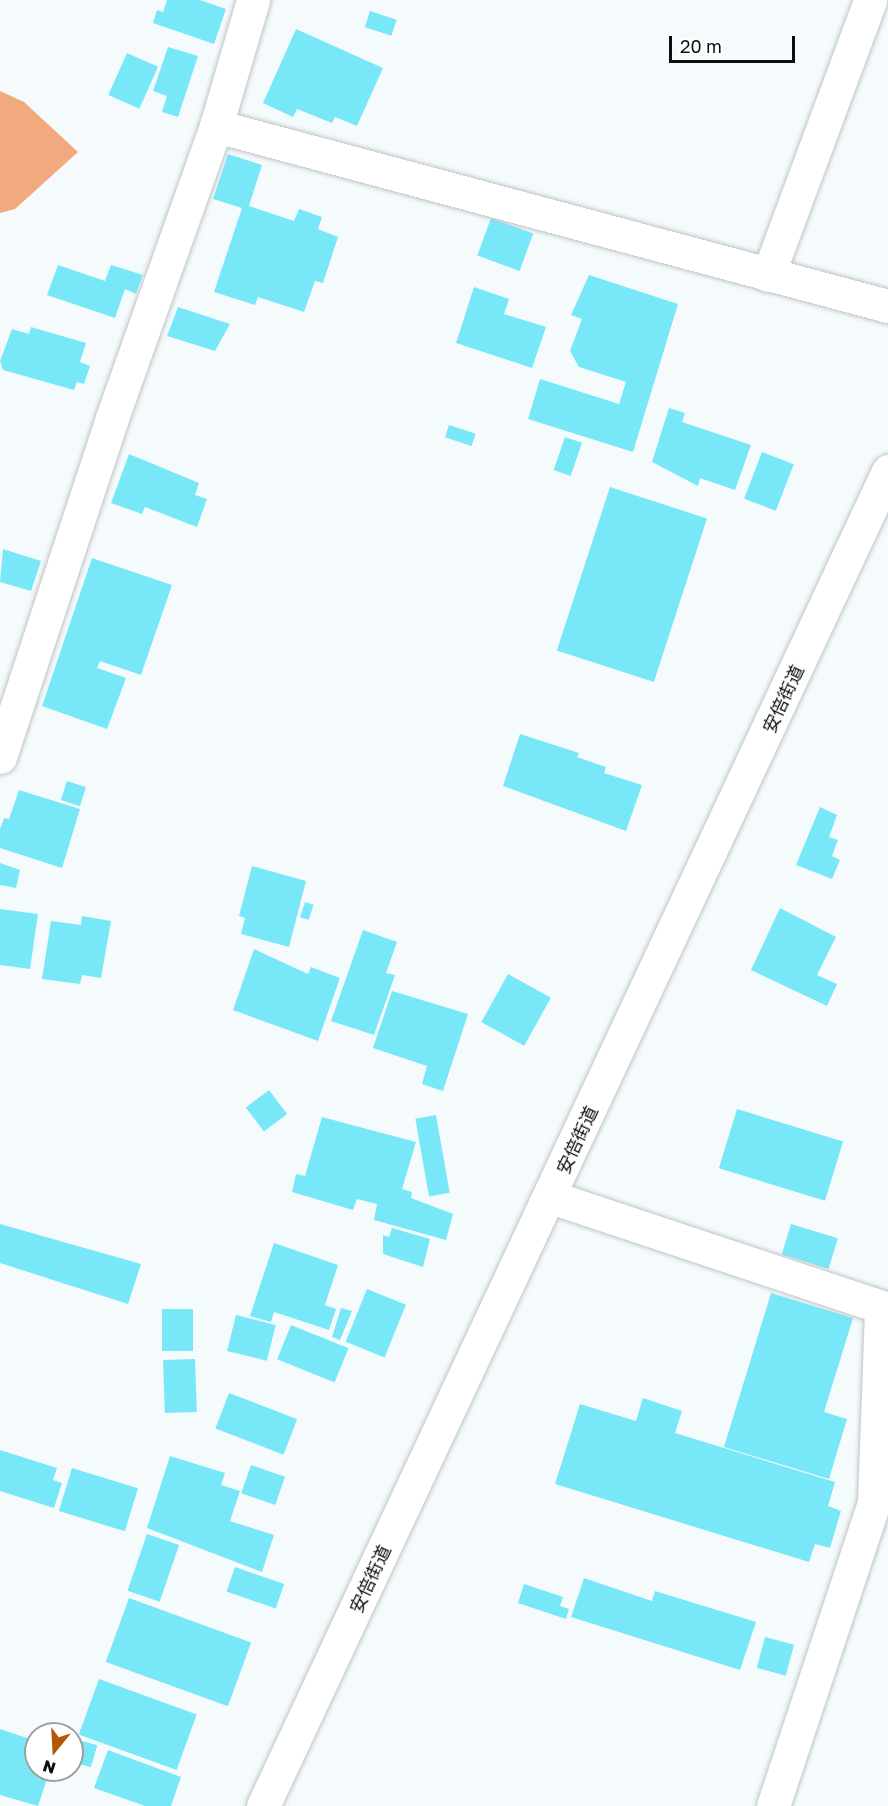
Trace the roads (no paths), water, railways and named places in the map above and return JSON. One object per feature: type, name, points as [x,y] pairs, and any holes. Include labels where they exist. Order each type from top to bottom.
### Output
[{"type":"street","points":[[0,757],[112,418],[216,126],[253,0]]},
{"type":"street","points":[[768,275],[870,0]]},
{"type":"street","points":[[216,126],[888,306]]},
{"type":"street","name":"安倍街道","points":[[263,1806],[888,471]]},
{"type":"street","points":[[550,1197],[885,1308],[874,1502],[773,1806]]}]
